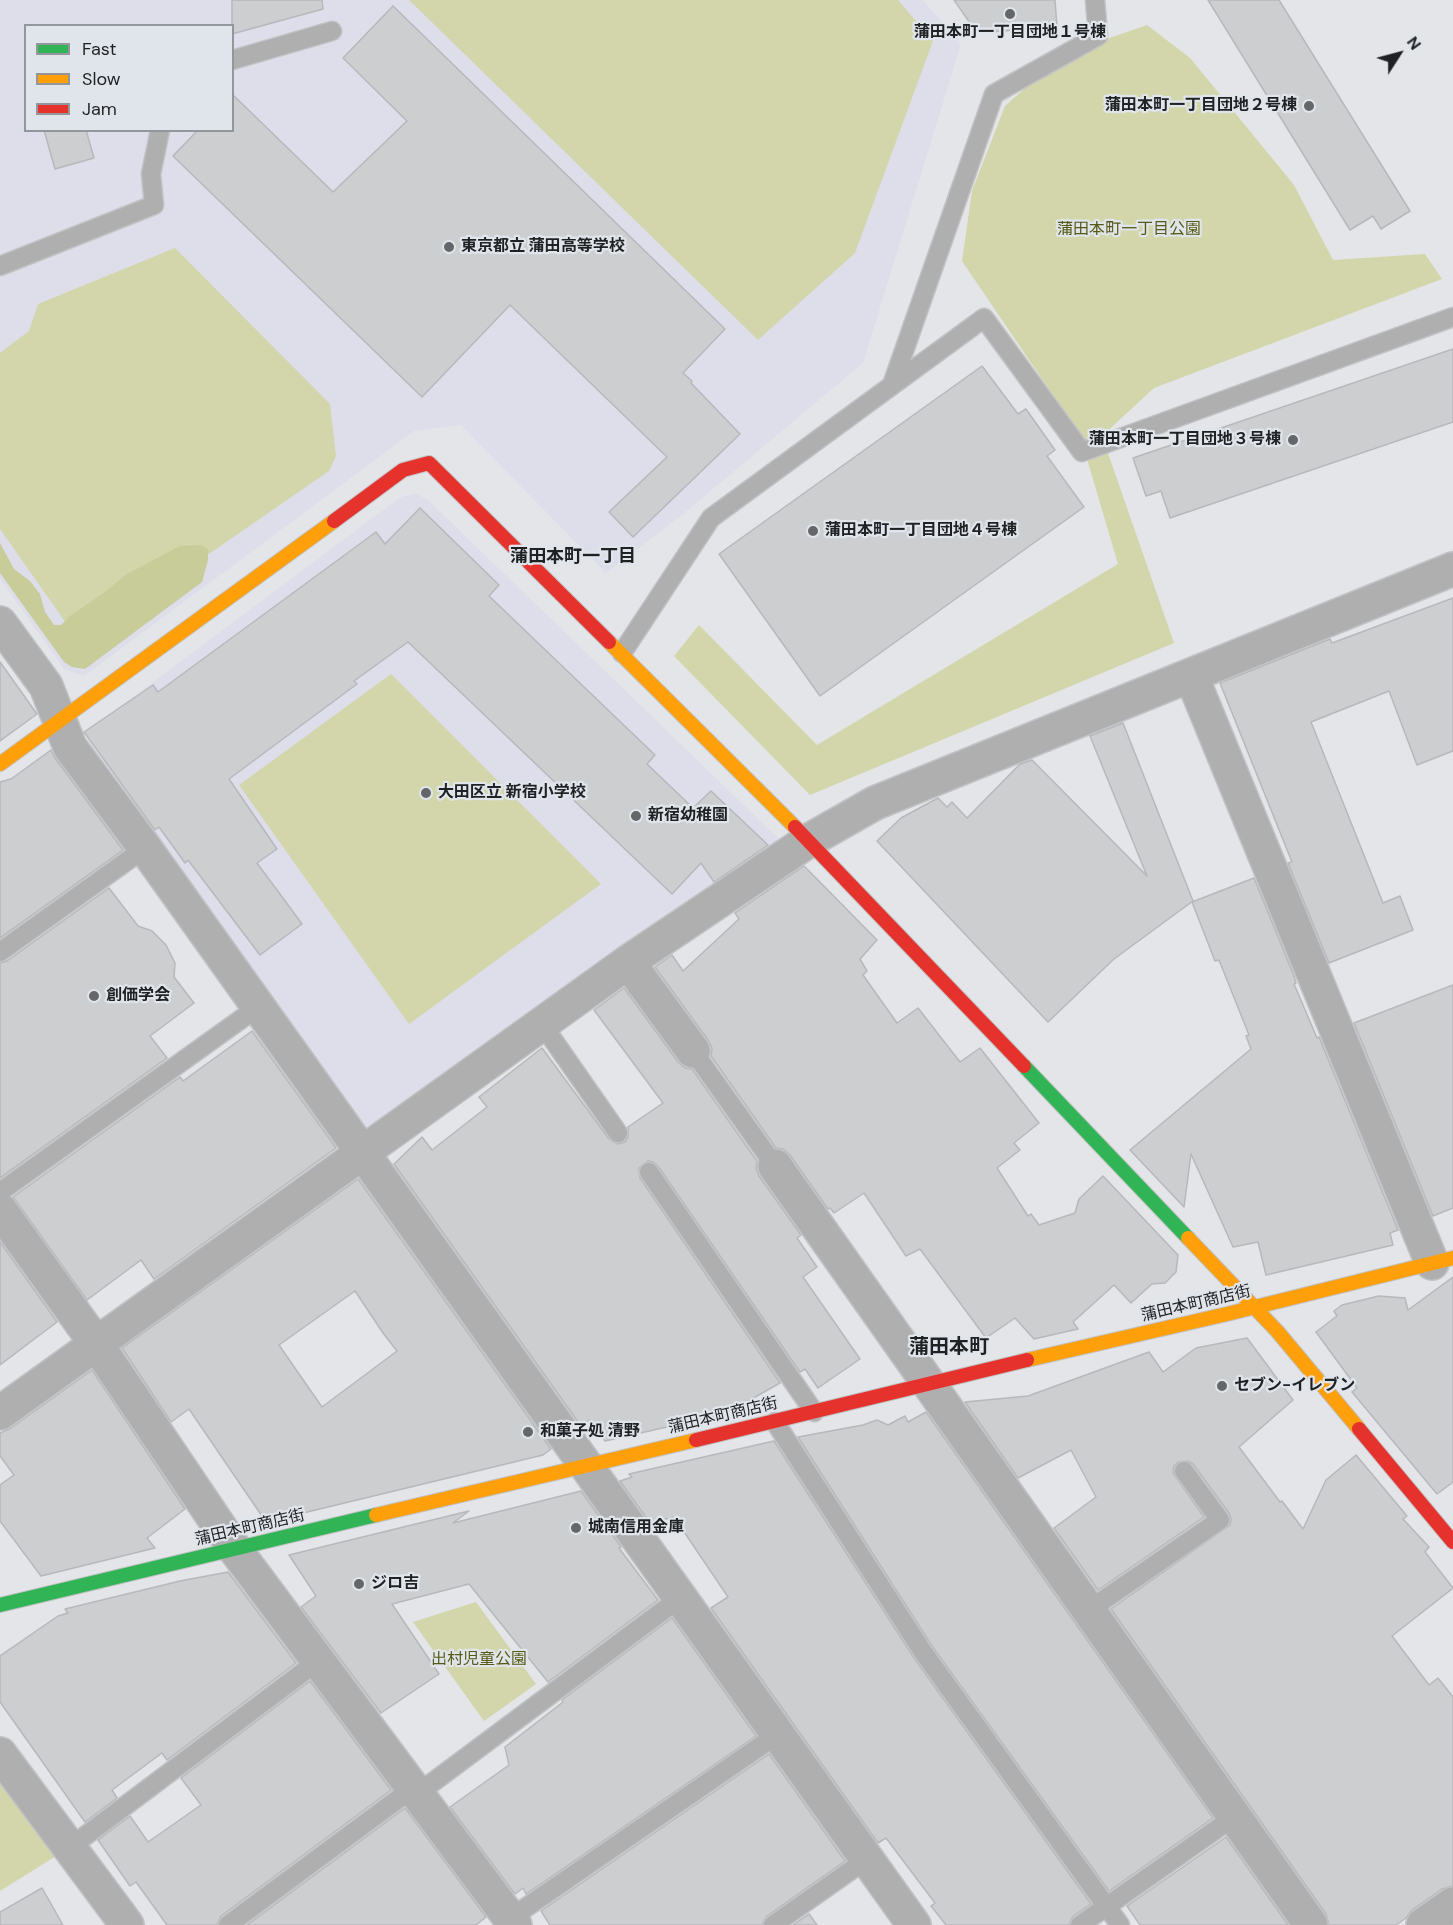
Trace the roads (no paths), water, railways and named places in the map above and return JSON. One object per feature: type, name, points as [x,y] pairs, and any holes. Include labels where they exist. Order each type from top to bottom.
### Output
[{"type":"street","points":[[0,765],[403,470],[429,463],[622,653],[808,842],[1277,1331],[1453,1542]]},
{"type":"street","points":[[0,1413],[628,962],[808,842],[875,803],[1453,569]]},
{"type":"street","points":[[0,622],[46,686],[70,747],[145,848],[914,1925]]},
{"type":"street","points":[[1191,675],[1443,1261]]},
{"type":"street","points":[[628,962],[693,1051]]},
{"type":"street","points":[[775,1166],[1311,1925]]},
{"type":"street","points":[[0,1210],[97,1345],[234,1548],[415,1791],[509,1923]]},
{"type":"street","name":"蒲田本町商店街","points":[[0,1605],[1443,1261]]},
{"type":"street","points":[[0,1754],[127,1925]]},
{"type":"street","points":[[1423,1925],[1453,1904]]},
{"type":"lane","points":[[892,385],[994,94],[1098,36],[1095,0]]},
{"type":"lane","points":[[234,59],[332,31]]},
{"type":"lane","points":[[0,266],[154,205],[151,174],[160,132]]},
{"type":"lane","points":[[622,653],[711,518],[984,318],[1082,452],[1453,317]]},
{"type":"lane","points":[[0,952],[145,848]]},
{"type":"lane","points":[[0,1192],[258,1007]]},
{"type":"lane","points":[[542,1024],[618,1133]]},
{"type":"lane","points":[[693,1051],[775,1166]]},
{"type":"lane","points":[[649,1172],[814,1412]]},
{"type":"lane","points":[[775,1422],[923,1652],[1120,1925]]},
{"type":"lane","points":[[1089,1610],[1220,1520],[1184,1471]]},
{"type":"lane","points":[[228,1925],[680,1598]]},
{"type":"lane","points":[[69,1848],[318,1661]]},
{"type":"lane","points":[[509,1923],[778,1734]]},
{"type":"lane","points":[[1080,1925],[1234,1817]]},
{"type":"lane","points":[[773,1925],[867,1859]]},
{"type":"place","name":"蒲田本町一丁目団地１号棟","points":[[1010,14]]},
{"type":"place","name":"蒲田本町一丁目団地２号棟","points":[[1309,106]]},
{"type":"place","name":"東京都立 蒲田高等学校","points":[[449,247]]},
{"type":"place","name":"蒲田本町一丁目団地３号棟","points":[[1293,440]]},
{"type":"place","name":"蒲田本町一丁目団地４号棟","points":[[813,531]]},
{"type":"place","name":"大田区立 新宿小学校","points":[[426,793]]},
{"type":"place","name":"新宿幼稚園","points":[[636,816]]},
{"type":"place","name":"創価学会","points":[[94,996]]},
{"type":"place","name":"セブン-イレブン","points":[[1222,1386]]},
{"type":"place","name":"和菓子処 清野","points":[[528,1432]]},
{"type":"place","name":"城南信用金庫","points":[[576,1528]]},
{"type":"place","name":"ジロ吉","points":[[359,1584]]},
{"type":"district","name":"蒲田本町一丁目","points":[[573,557]]},
{"type":"district","name":"蒲田本町","points":[[949,1348]]},
{"type":"park label","name":"蒲田本町一丁目公園","points":[[1129,230]]},
{"type":"park label","name":"出村児童公園","points":[[479,1660]]}]
